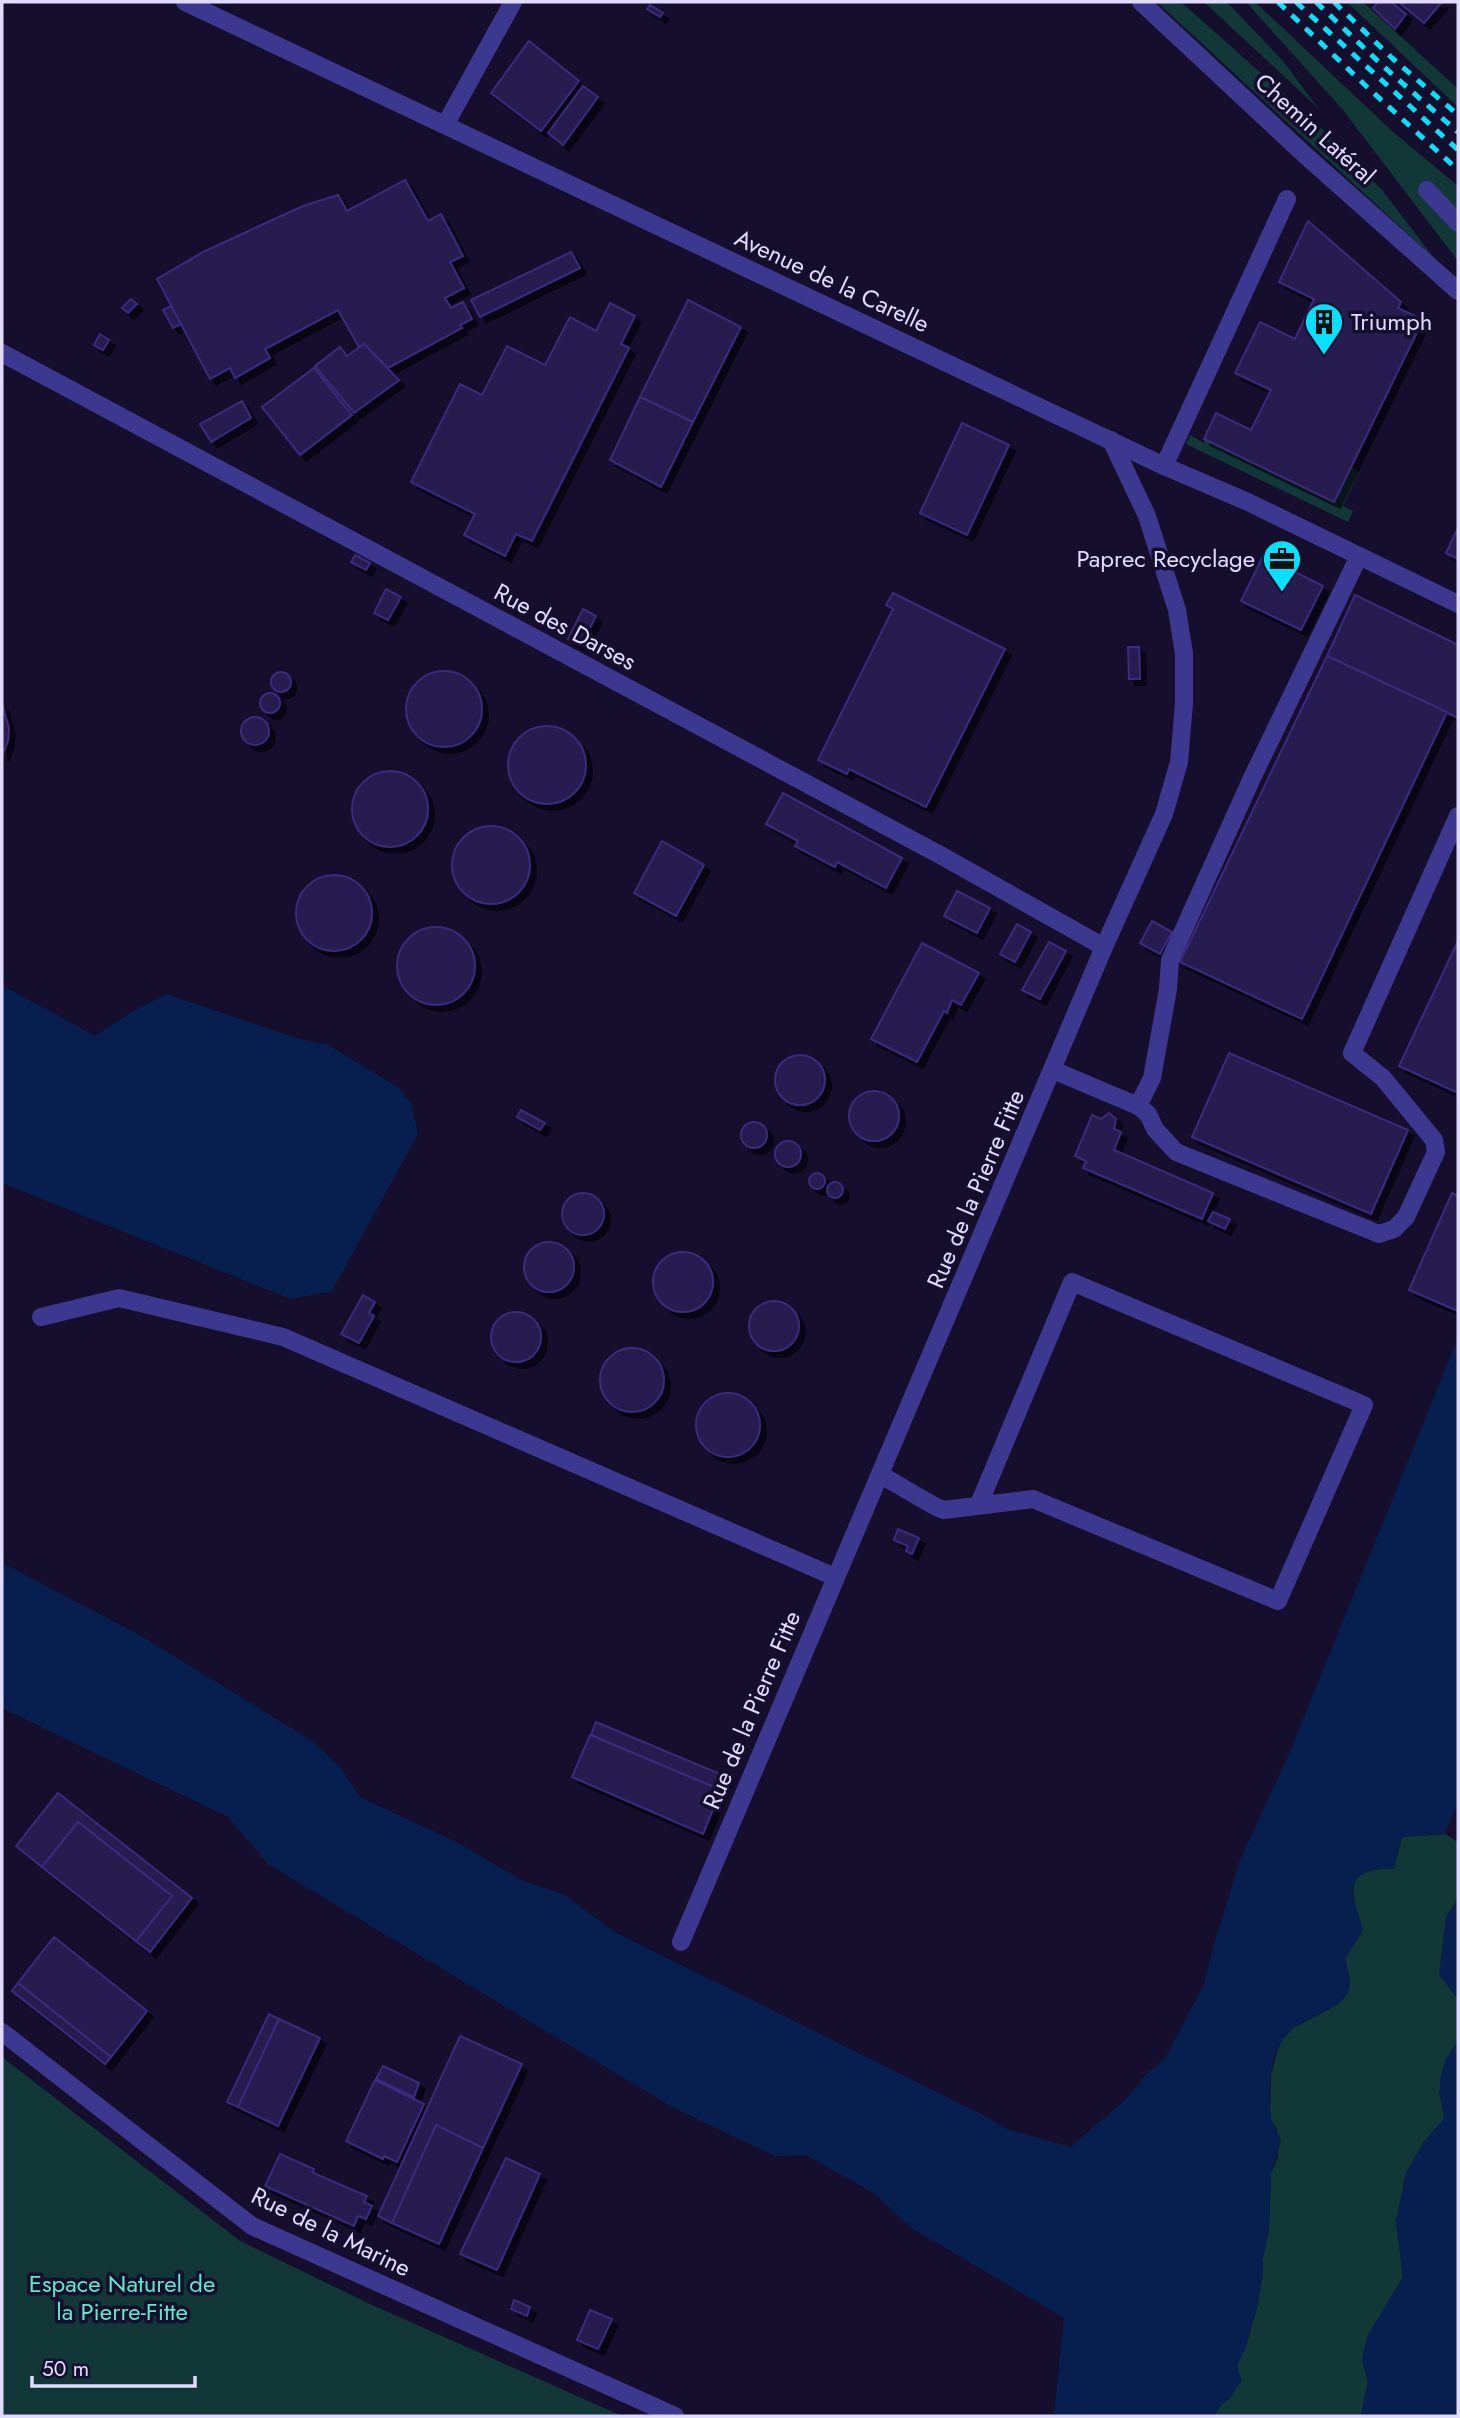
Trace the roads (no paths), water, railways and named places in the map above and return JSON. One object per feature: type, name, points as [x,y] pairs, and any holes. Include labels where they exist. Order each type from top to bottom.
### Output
[{"type":"street","name":"Avenue de la Carelle","points":[[185,2],[1164,466],[1248,502],[1458,604]]},
{"type":"street","points":[[445,125],[513,2]]},
{"type":"street","name":"Chemin Latéral","points":[[1142,2],[1305,155],[1458,290]]},
{"type":"street","points":[[1427,190],[1458,222]]},
{"type":"street","points":[[1164,466],[1287,199]]},
{"type":"street","name":"Rue des Darses","points":[[2,353],[919,843],[1104,947]]},
{"type":"street","name":"Rue de la Pierre Fitte","points":[[681,1942],[1104,947],[1164,814],[1179,762],[1184,654],[1177,610],[1147,516],[1111,440]]},
{"type":"street","points":[[1138,1106],[1152,1078],[1168,989],[1170,960],[1252,778],[1359,556]]},
{"type":"street","points":[[1053,1069],[1138,1106],[1148,1114],[1155,1129],[1176,1152],[1379,1234],[1394,1229],[1406,1217],[1437,1152],[1434,1140],[1383,1078],[1352,1054],[1458,816]]},
{"type":"street","points":[[881,1475],[936,1507],[955,1510],[979,1504],[1033,1499],[1278,1601],[1364,1405],[1072,1282],[979,1504]]},
{"type":"street","points":[[41,1317],[118,1298],[283,1338],[835,1577]]},
{"type":"street","name":"Rue de la Marine","points":[[2,2032],[252,2226],[675,2416]]},
{"type":"water","points":[[2,985],[95,1036],[166,994],[293,1037],[328,1045],[399,1088],[411,1103],[418,1134],[332,1291],[291,1299],[2,1183]]},
{"type":"water","points":[[1458,1338],[1458,1802],[1445,1834],[1402,1837],[1394,1869],[1377,1869],[1358,1877],[1354,1884],[1355,1904],[1363,1930],[1345,1959],[1350,1980],[1348,1994],[1335,2006],[1291,2030],[1274,2058],[1270,2106],[1272,2120],[1281,2141],[1271,2173],[1269,2229],[1263,2258],[1263,2275],[1246,2347],[1238,2363],[1242,2380],[1214,2416],[1054,2416],[1064,2318],[910,2227],[875,2194],[806,2155],[775,2156],[672,2107],[268,1864],[228,1817],[2,1708],[2,1563],[136,1633],[311,1740],[341,1768],[360,1797],[458,1843],[523,1881],[565,1895],[613,1931],[1007,2129],[1070,2147],[1125,2100],[1166,2057],[1204,1984],[1240,1860],[1289,1754]]},
{"type":"water","points":[[1458,1899],[1458,1999],[1439,1975],[1446,1917]]},
{"type":"water","points":[[1458,2042],[1458,2416],[1361,2416],[1368,2382],[1362,2360],[1368,2335],[1403,2277],[1396,2222],[1406,2173],[1423,2143],[1444,2118],[1440,2078],[1446,2061]]},
{"type":"railway","points":[[1278,2],[1458,170]]},
{"type":"railway","points":[[1296,2],[1458,150]]},
{"type":"railway","points":[[1316,2],[1458,132]]},
{"type":"railway","points":[[1334,2],[1392,58],[1458,115]]},
{"type":"place","name":"Triumph","points":[[1324,356]]},
{"type":"place","name":"Paprec Recyclage","points":[[1282,593]]},
{"type":"park label","name":"Espace Naturel de la Pierre-Fitte","points":[[122,2298]]}]
